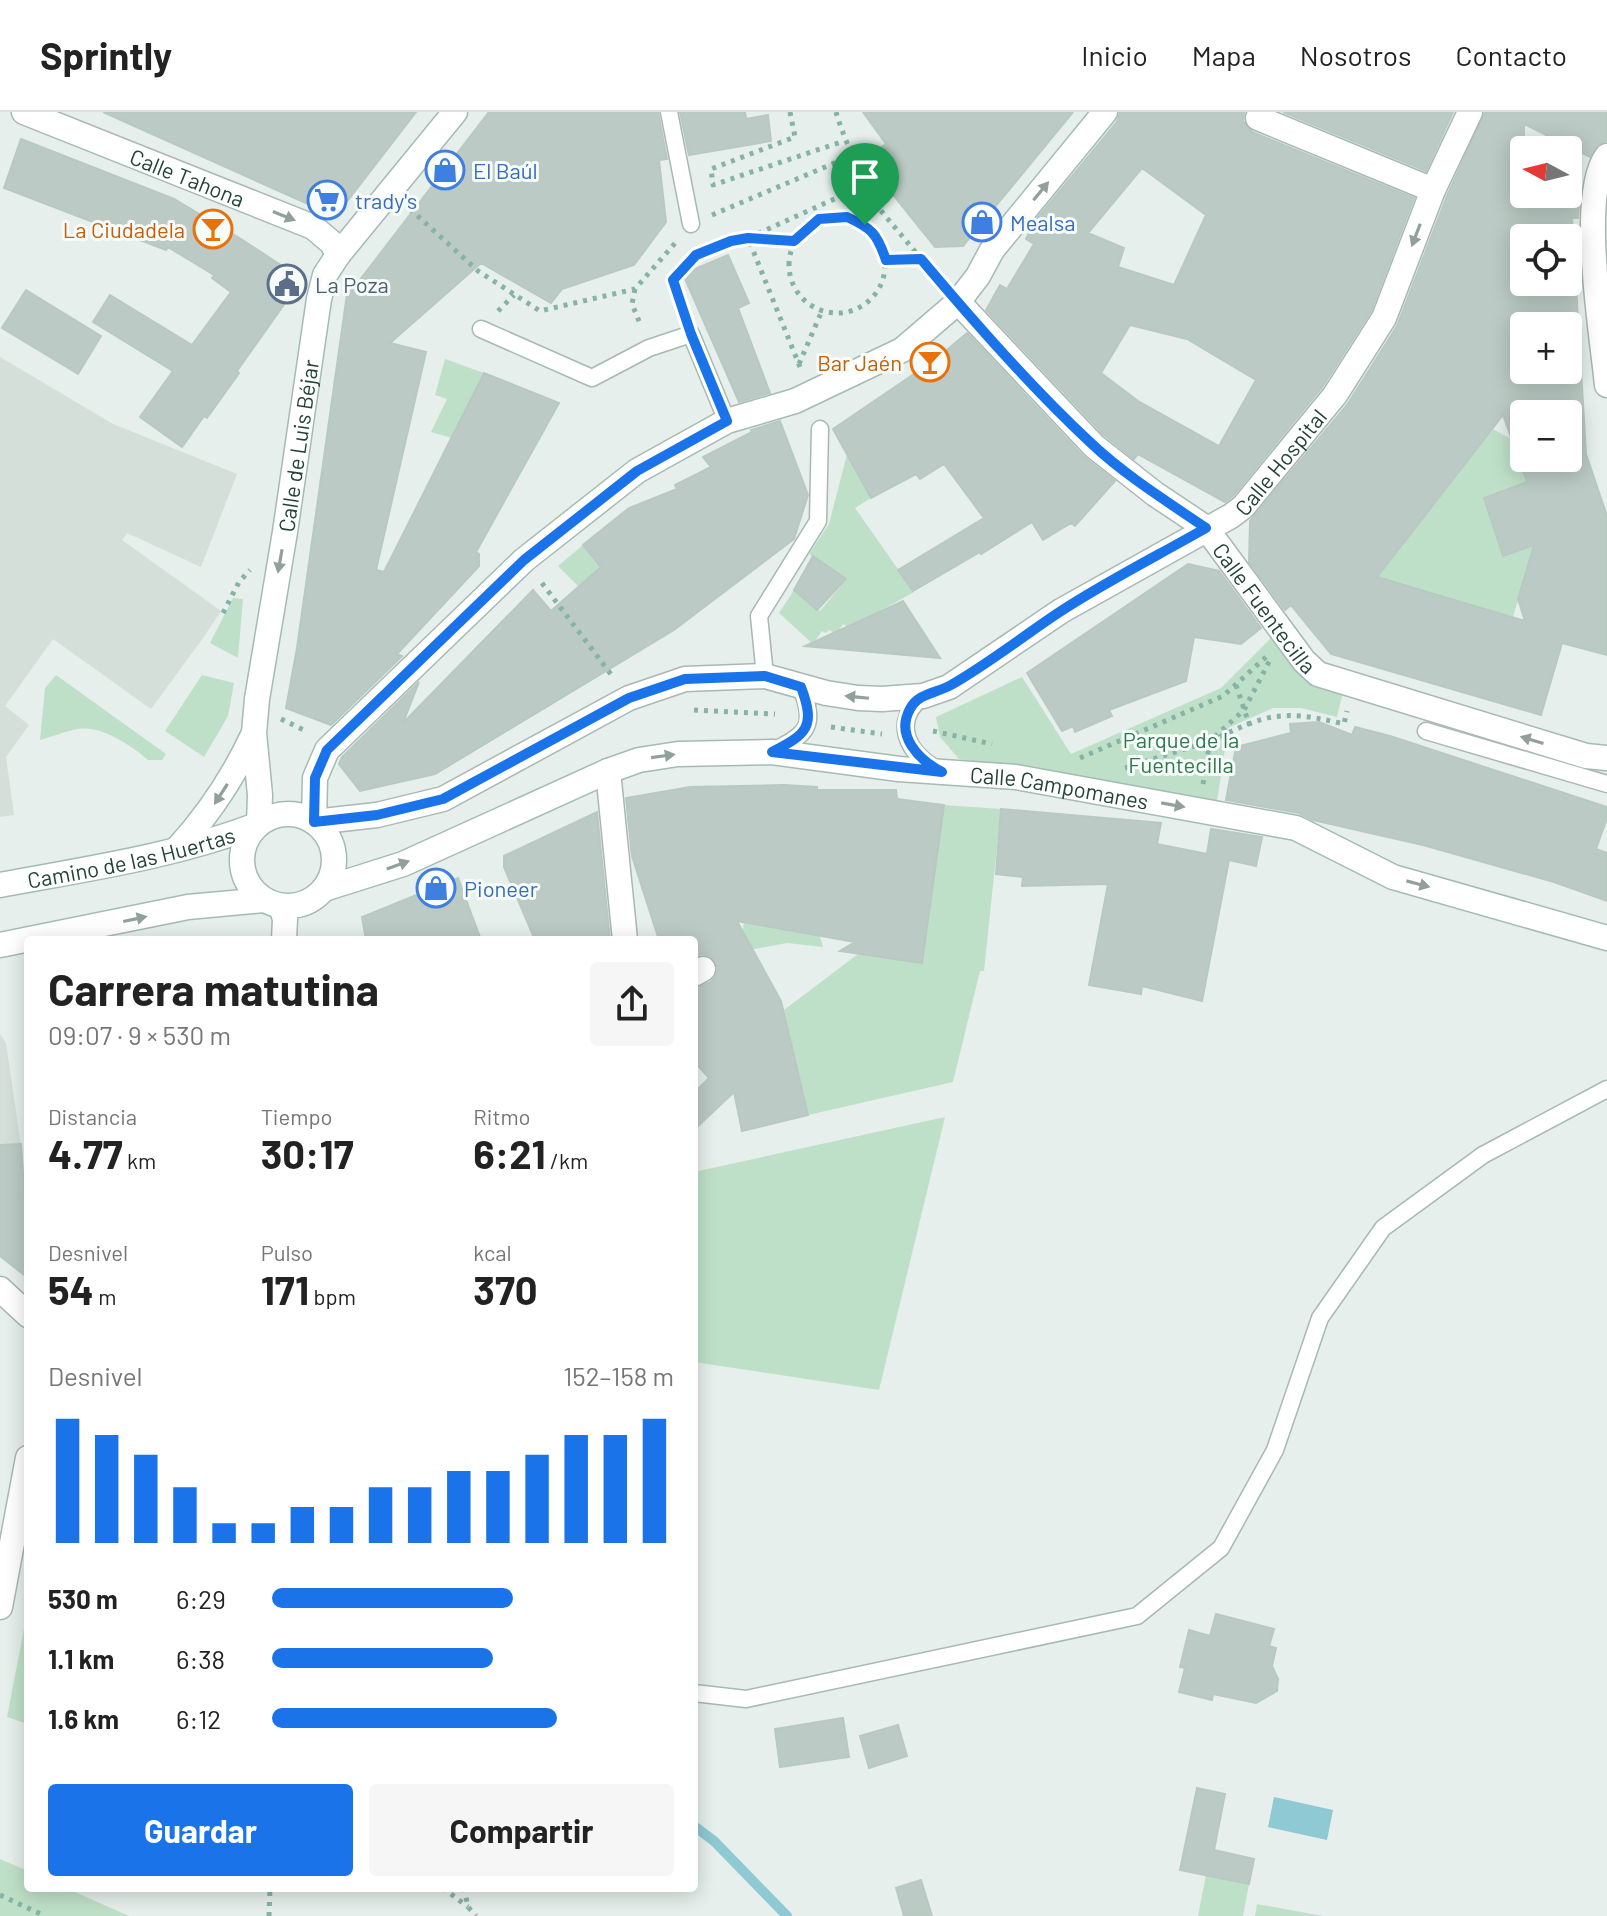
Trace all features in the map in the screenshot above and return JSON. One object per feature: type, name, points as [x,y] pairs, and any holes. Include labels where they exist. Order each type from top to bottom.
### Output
[{"type":"street","name":"Calle Tahona","points":[[24,112],[61,119],[313,227],[325,235],[338,255]]},
{"type":"street","name":"Calle de Luis Béjar","points":[[259,824],[260,795],[254,733],[257,699],[325,275],[455,112]]},
{"type":"street","points":[[314,822],[315,778],[327,750],[524,560],[637,471],[727,421],[803,397],[902,350],[958,302],[978,276],[992,250],[1105,112]]},
{"type":"street","name":"Calle Hospital","points":[[314,822],[377,815],[443,799],[629,698],[685,679],[765,676],[801,687],[858,698],[923,696],[949,687],[1061,611],[1243,507],[1335,395],[1384,318],[1433,190],[1470,112]]},
{"type":"street","points":[[1258,118],[1433,190]]},
{"type":"street","points":[[1607,156],[1599,167],[1591,221],[1607,385]]},
{"type":"street","name":"Calle Fuentecilla","points":[[958,302],[1094,446],[1155,494],[1206,528],[1304,661],[1318,674],[1586,756],[1607,758]]},
{"type":"street","points":[[177,849],[223,792],[254,733]]},
{"type":"street","name":"Calle Campomanes","points":[[324,889],[403,864],[608,771],[639,760],[678,754],[772,752],[942,772],[1016,777],[1296,828],[1393,877],[1607,938]]},
{"type":"street","points":[[608,771],[625,936]]},
{"type":"street","points":[[61,936],[188,907],[272,903],[306,903],[324,889],[333,871],[333,851],[328,837],[314,822],[290,814],[274,816],[259,824],[245,847],[242,868],[253,890],[272,903],[285,919],[284,936]]},
{"type":"street","name":"Camino de las Huertas","points":[[0,885],[216,840],[259,824]]},
{"type":"street","points":[[0,945],[24,942]]},
{"type":"street","points":[[0,1289],[24,1311]]},
{"type":"street","points":[[0,1607],[24,1479]]},
{"type":"lane","points":[[669,112],[691,224]]},
{"type":"lane","points":[[481,329],[592,378],[649,348],[691,334],[727,421]]},
{"type":"lane","points":[[765,676],[759,616],[818,521],[820,429]]},
{"type":"lane","points":[[772,752],[799,738],[807,728],[810,710],[801,687]]},
{"type":"lane","points":[[923,696],[911,706],[906,720],[906,734],[919,756],[942,772]]},
{"type":"lane","points":[[1426,731],[1607,784]]},
{"type":"lane","points":[[698,1693],[746,1699],[1137,1616],[1221,1548],[1275,1450],[1320,1318],[1383,1228],[1483,1155],[1607,1089]]},
{"type":"path","points":[[790,112],[795,137],[711,169],[713,185],[844,141]]},
{"type":"path","points":[[836,112],[861,187],[958,302]]},
{"type":"path","points":[[649,348],[632,304],[635,289],[691,224],[851,156]]},
{"type":"path","points":[[691,334],[673,280],[696,255],[748,238],[861,187]]},
{"type":"path","points":[[391,192],[478,271],[540,311],[635,289]]},
{"type":"path","points":[[810,210],[819,219]]},
{"type":"path","points":[[847,217],[865,225],[878,238],[886,260],[884,279],[872,300],[844,315],[821,313],[797,295],[787,264],[794,241],[819,219],[847,217]]},
{"type":"path","points":[[748,238],[794,241]]},
{"type":"path","points":[[748,238],[799,365],[803,397]]},
{"type":"path","points":[[886,260],[921,259]]},
{"type":"path","points":[[799,365],[821,313]]},
{"type":"path","points":[[524,560],[629,698]]},
{"type":"path","points":[[1076,760],[1223,696],[1274,650],[1244,710],[1210,741],[1206,771]]},
{"type":"path","points":[[1236,685],[1250,723]]},
{"type":"path","points":[[1127,766],[1210,741],[1271,715],[1303,714],[1344,724],[1348,708]]},
{"type":"path","points":[[831,727],[891,736]]},
{"type":"path","points":[[933,731],[999,745]]},
{"type":"path","points":[[269,1916],[270,1892]]},
{"type":"path","points":[[448,1892],[476,1916]]},
{"type":"path","points":[[465,1892],[468,1907]]},
{"type":"path","points":[[0,1895],[45,1916]]},
{"type":"shaded area","points":[[0,357],[113,424],[237,474],[201,567],[127,533],[122,540],[221,611],[203,638],[151,709],[53,639],[5,706],[29,725],[6,757],[14,815],[0,817]]},
{"type":"shaded area","points":[[0,1034],[6,1043],[22,1153],[24,1275],[0,1256]]},
{"type":"green space","points":[[445,359],[484,373],[452,438],[431,432],[447,399],[435,395]]},
{"type":"green space","points":[[1493,429],[1510,439],[1510,472],[1526,472],[1527,482],[1484,498],[1503,555],[1546,541],[1522,587],[1510,627],[1505,615],[1384,579],[1378,584],[1373,580]]},
{"type":"green space","points":[[847,454],[871,498],[855,508],[914,592],[867,618],[875,632],[863,652],[850,644],[856,632],[843,624],[836,634],[829,630],[826,633],[822,631],[813,644],[779,613],[794,590],[820,611],[846,580],[809,554],[829,524]]},
{"type":"green space","points":[[583,545],[601,567],[578,586],[558,566]]},
{"type":"green space","points":[[233,598],[243,599],[238,658],[210,643]]},
{"type":"green space","name":"Parque de la Fuentecilla","points":[[1273,636],[1307,682],[1343,692],[1337,717],[1301,708],[1273,708],[1228,728],[1217,802],[1063,773],[959,759],[940,737],[936,717],[1022,677],[1071,754],[1221,688]]},
{"type":"green space","points":[[56,675],[166,754],[162,760],[148,760],[116,738],[96,730],[73,730],[40,740],[45,688]]},
{"type":"green space","points":[[202,675],[234,683],[228,716],[204,757],[165,731]]},
{"type":"green space","points":[[944,805],[1001,809],[984,971],[980,971],[953,1082],[808,1115],[784,1010],[858,954],[922,962]]},
{"type":"green space","points":[[744,922],[819,933],[823,947],[787,943],[739,952]]},
{"type":"green space","points":[[945,1117],[879,1390],[698,1363],[698,1171]]},
{"type":"green space","points":[[24,1629],[24,1723],[7,1717]]},
{"type":"green space","points":[[0,1859],[24,1869],[24,1892],[75,1892],[129,1916],[0,1916]]},
{"type":"green space","points":[[1206,1875],[1249,1884],[1243,1916],[1198,1916]]},
{"type":"green space","points":[[1257,1904],[1323,1916],[1255,1916]]},
{"type":"water","points":[[1274,1797],[1333,1810],[1327,1840],[1268,1827]]},
{"type":"building","points":[[103,112],[416,112],[345,204],[319,209]]},
{"type":"building","points":[[489,112],[658,112],[667,159],[659,160],[666,222],[634,265],[562,289],[551,303],[481,263],[390,343],[426,352],[376,570],[384,572],[484,373],[559,403],[476,552],[479,554],[479,566],[397,654],[402,656],[331,725],[286,708],[349,280],[356,285]]},
{"type":"building","points":[[680,112],[745,112],[746,119],[768,115],[771,141],[689,155]]},
{"type":"building","points":[[863,112],[1073,112],[963,246],[935,247],[886,186],[868,156],[886,144]]},
{"type":"building","points":[[1120,112],[1244,112],[1243,121],[1252,132],[1414,198],[1371,311],[1323,386],[1225,502],[1138,454],[1134,459],[1104,435],[986,310],[1000,285],[1007,289],[1034,244],[1026,239],[1038,217],[1117,122]],"holes":[[[1142,168],[1206,215],[1174,285],[1118,267],[1124,248],[1088,233]],[[1130,325],[1187,339],[1256,380],[1219,446],[1138,401],[1101,373]]]},
{"type":"building","points":[[1283,112],[1453,112],[1426,171]]},
{"type":"building","points":[[1485,112],[1607,112],[1607,141],[1598,144],[1590,157],[1582,153],[1582,136],[1548,136],[1524,124],[1524,136],[1510,136],[1510,208],[1579,208],[1578,218],[1572,218],[1572,224],[1510,224],[1510,296],[1577,296],[1578,312],[1510,312],[1510,384],[1582,384],[1586,454],[1607,516],[1607,655],[1562,643],[1541,715],[1331,654],[1291,605],[1285,610],[1249,562],[1250,521],[1347,405],[1397,326],[1447,196]],"holes":[[[1510,400],[1582,400],[1582,472],[1523,472],[1527,482],[1484,498],[1503,556],[1534,545],[1518,599],[1525,621],[1377,577],[1503,415],[1510,435]]]},
{"type":"building","points":[[21,139],[174,199],[302,279],[207,418],[204,416],[182,447],[140,417],[173,371],[93,322],[110,295],[192,345],[231,292],[212,278],[214,275],[168,247],[166,250],[4,188]]},
{"type":"building","points":[[728,255],[749,303],[738,308],[770,393],[739,402],[683,274]]},
{"type":"building","points":[[26,290],[101,336],[78,374],[2,328]]},
{"type":"building","points":[[967,333],[1083,456],[1115,481],[1075,526],[1071,523],[1043,540],[1032,522],[913,591],[898,570],[984,518],[944,464],[920,479],[916,474],[871,498],[833,429],[936,359]]},
{"type":"building","points":[[780,421],[808,495],[794,539],[674,630],[435,774],[360,791],[339,764],[342,757],[419,682],[403,723],[533,590],[551,611],[601,567],[583,545],[629,508],[677,489],[675,485],[711,467],[703,457],[751,430]]},
{"type":"building","points":[[813,556],[846,579],[817,610],[794,590]]},
{"type":"building","points":[[1188,564],[1219,571],[1261,628],[1241,644],[1194,637],[1186,681],[1109,710],[1112,716],[1075,732],[1073,726],[1062,731],[1027,673]]},
{"type":"building","points":[[903,601],[940,658],[805,646]]},
{"type":"building","points":[[1319,722],[1352,735],[1355,727],[1390,736],[1607,807],[1607,818],[1596,849],[1607,853],[1607,901],[1554,882],[1423,845],[1313,820],[1299,813],[1226,800],[1236,747],[1291,733],[1290,724]]},
{"type":"building","points":[[784,785],[817,787],[817,790],[896,790],[897,799],[944,805],[922,963],[840,951],[855,942],[737,921],[781,1001],[808,1115],[742,1131],[734,1092],[698,1126],[698,1089],[709,1078],[698,1066],[698,987],[711,982],[718,968],[710,956],[698,956],[698,936],[658,936],[632,856],[626,798],[690,787]]},
{"type":"building","points":[[1001,809],[1161,823],[1157,844],[1207,854],[1211,829],[1262,837],[1256,866],[1229,860],[1202,1001],[1142,986],[1141,994],[1089,985],[1108,884],[1022,886],[1023,877],[996,874]]},
{"type":"building","points":[[597,812],[610,936],[533,936],[504,867],[504,856]]},
{"type":"building","points":[[458,878],[480,936],[365,936],[362,917]]},
{"type":"building","points":[[21,1144],[24,1275],[0,1256],[0,1145]]},
{"type":"building","points":[[1216,1614],[1274,1629],[1269,1646],[1276,1648],[1272,1666],[1278,1679],[1277,1691],[1256,1703],[1213,1694],[1212,1700],[1179,1692],[1185,1668],[1180,1667],[1189,1630],[1210,1636]]},
{"type":"building","points":[[843,1718],[849,1757],[780,1767],[775,1729]]},
{"type":"building","points":[[898,1725],[907,1756],[869,1768],[860,1736]]},
{"type":"building","points":[[1197,1788],[1225,1794],[1214,1850],[1254,1859],[1249,1884],[1180,1870]]},
{"type":"building","points":[[921,1880],[932,1916],[904,1916],[896,1888]]},
{"type":"waterway","points":[[698,1829],[714,1841],[787,1916]]},
{"type":"place","name":"El Baúl","points":[[445,170]]},
{"type":"place","name":"trady's","points":[[327,200]]},
{"type":"place","name":"Mealsa","points":[[982,222]]},
{"type":"place","name":"La Ciudadela","points":[[213,229]]},
{"type":"place","name":"La Poza","points":[[287,284]]},
{"type":"place","name":"Bar Jaén","points":[[930,362]]},
{"type":"place","name":"Pioneer","points":[[436,888]]},
{"type":"route","points":[[847,217],[865,225],[878,238],[886,260],[921,259],[1094,446],[1155,494],[1206,528],[1061,611],[949,687],[923,696],[911,706],[906,720],[910,743],[919,756],[942,772],[772,752],[799,738],[807,728],[810,710],[801,687],[765,676],[685,679],[629,698],[443,799],[377,815],[314,822],[315,778],[327,750],[524,560],[637,471],[727,421],[691,334],[673,280],[696,255],[731,241],[748,238],[794,241],[819,219],[847,217]]}]
